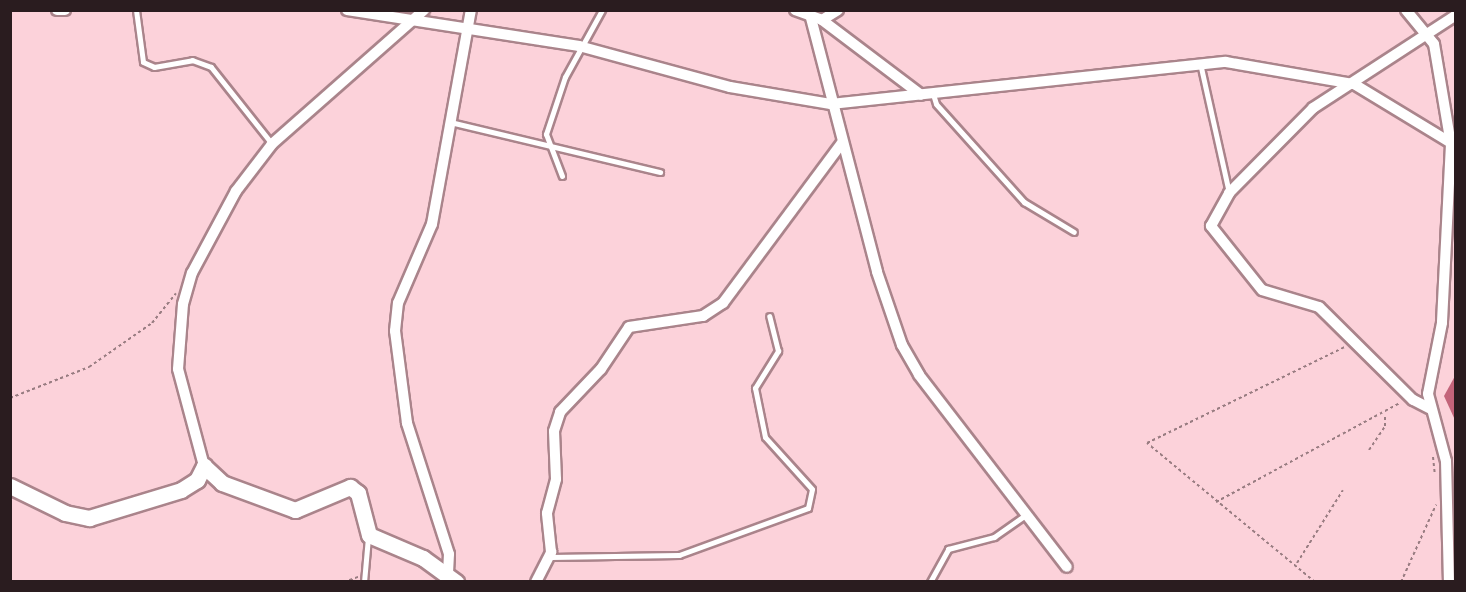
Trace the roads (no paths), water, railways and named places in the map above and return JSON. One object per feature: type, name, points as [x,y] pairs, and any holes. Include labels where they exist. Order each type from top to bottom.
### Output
[{"type":"street","points":[[57,10],[65,10]]},
{"type":"street","points":[[347,10],[380,12],[415,18],[464,33],[579,46],[730,87],[831,104],[933,94],[1200,61],[1354,84],[1453,145]]},
{"type":"street","points":[[424,10],[272,144],[236,191],[185,292],[178,369],[204,466],[222,483],[295,510],[350,487],[358,493],[369,535],[452,577]]},
{"type":"street","points":[[452,577],[449,554],[407,423],[396,330],[398,303],[432,224],[464,33],[471,10]]},
{"type":"street","points":[[795,10],[816,19],[921,95]]},
{"type":"street","points":[[816,19],[838,10]]},
{"type":"street","points":[[1406,10],[1429,35],[1453,145],[1442,323],[1429,408],[1446,461],[1449,582]]},
{"type":"street","points":[[1429,408],[1409,396],[1356,342],[1314,304],[1262,290],[1234,251],[1212,233],[1215,215],[1229,193],[1313,108],[1429,35],[1455,15]]},
{"type":"street","points":[[816,19],[831,104],[902,345],[1026,515],[1067,567]]},
{"type":"street","points":[[536,582],[550,557],[547,513],[556,479],[554,431],[560,412],[601,369],[629,327],[703,316],[723,303],[842,143]]},
{"type":"street","points":[[10,486],[65,513],[89,518],[181,490],[197,480],[204,466]]},
{"type":"lane","points":[[135,10],[144,62],[154,67],[192,60],[212,67],[272,144]]},
{"type":"lane","points":[[562,176],[546,134],[579,46],[602,10]]},
{"type":"lane","points":[[1200,61],[1229,193]]},
{"type":"lane","points":[[933,94],[936,104],[1024,202],[1074,232]]},
{"type":"lane","points":[[450,122],[660,172]]},
{"type":"lane","points":[[550,557],[679,555],[808,508],[812,489],[765,437],[755,388],[778,351],[769,316]]},
{"type":"lane","points":[[930,582],[948,549],[994,537],[1026,515]]},
{"type":"lane","points":[[364,578],[369,535]]}]
